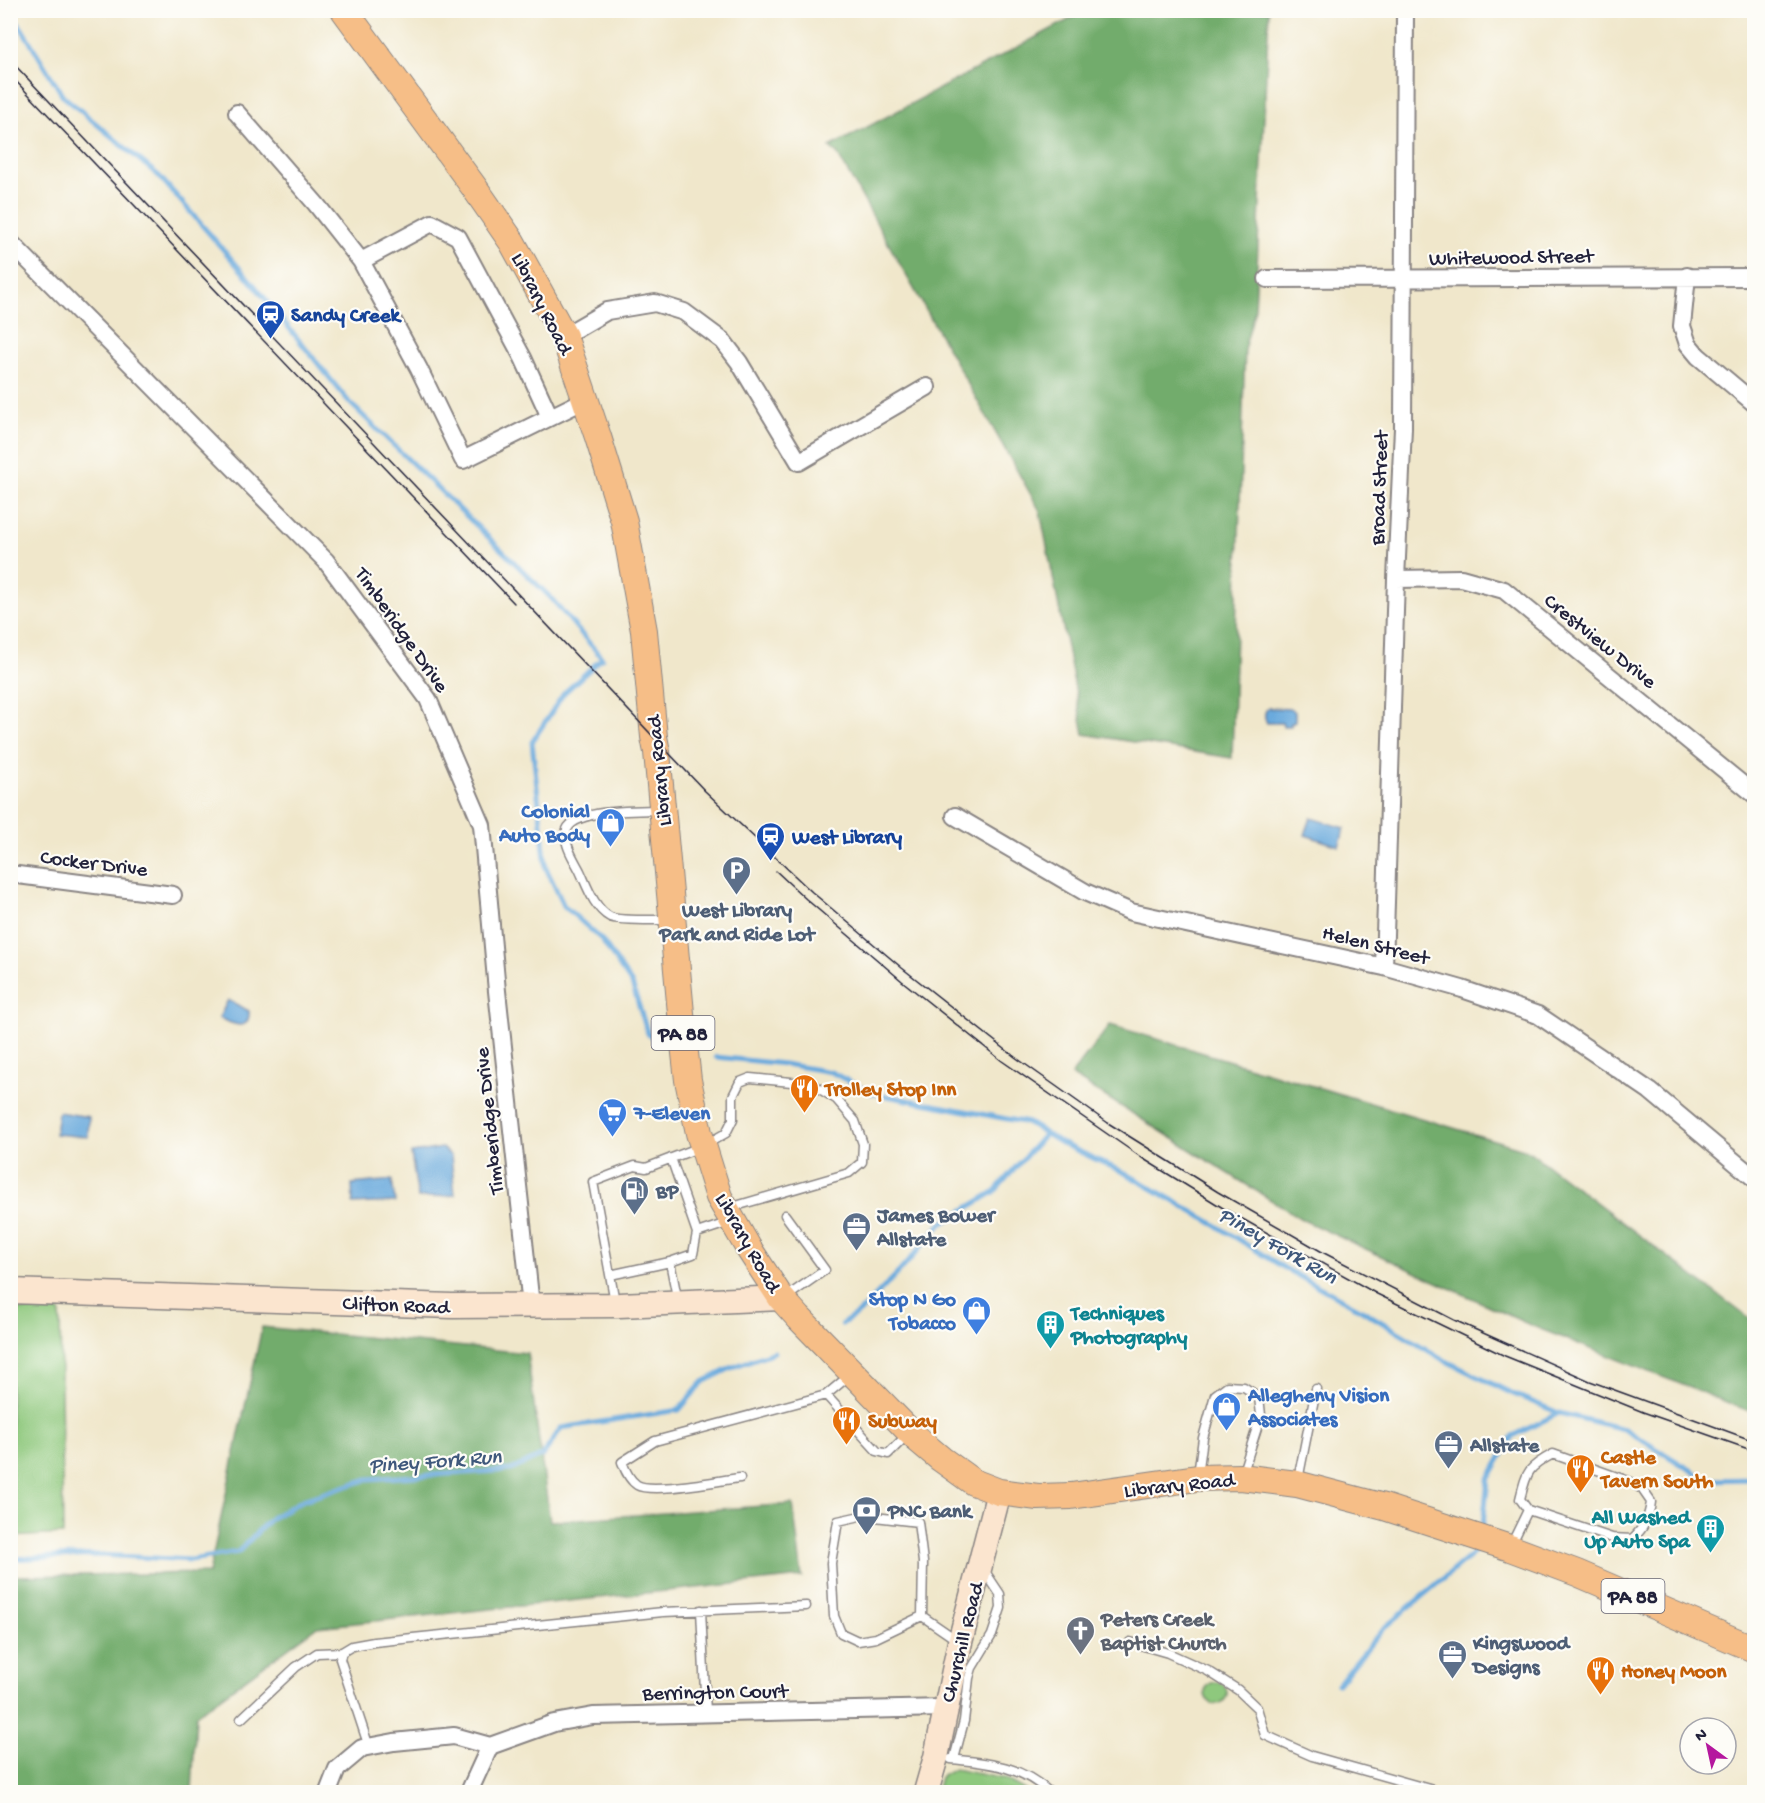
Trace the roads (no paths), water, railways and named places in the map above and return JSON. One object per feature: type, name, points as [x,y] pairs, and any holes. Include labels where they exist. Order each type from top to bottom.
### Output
[{"type":"main road","name":"Library Road","points":[[344,10],[500,224],[564,336],[624,521],[644,631],[688,1080],[699,1133],[719,1197],[747,1246],[782,1299],[910,1431],[941,1459],[974,1482],[999,1492],[1038,1497],[1071,1496],[1197,1478],[1241,1477],[1297,1484],[1384,1507],[1510,1548],[1587,1577],[1755,1649]]},
{"type":"main road","name":"Clifton Road","points":[[10,1290],[441,1306],[615,1305],[782,1299]]},
{"type":"main road","name":"Churchill Road","points":[[926,1792],[945,1758],[945,1708],[999,1492]]},
{"type":"street","name":"Broad Street","points":[[1384,967],[1403,428],[1405,10]]},
{"type":"street","points":[[237,113],[316,204],[361,261],[419,369],[463,460],[585,400]]},
{"type":"street","points":[[361,261],[432,223],[458,237],[523,358],[550,417]]},
{"type":"street","name":"Timberidge Drive","points":[[10,242],[326,561],[428,699],[482,825],[496,991],[531,1306]]},
{"type":"street","points":[[1687,276],[1682,326],[1688,344],[1698,356],[1755,403]]},
{"type":"street","name":"Whitewood Street","points":[[1267,279],[1755,277]]},
{"type":"street","points":[[564,336],[607,311],[655,303],[684,312],[723,341],[739,362],[799,462],[927,387]]},
{"type":"street","name":"Crestview Drive","points":[[1396,579],[1461,578],[1504,590],[1755,794]]},
{"type":"street","name":"Helen Street","points":[[955,816],[1085,892],[1131,912],[1384,967],[1462,989],[1538,1015],[1650,1090],[1755,1178]]},
{"type":"street","name":"Cocker Drive","points":[[10,874],[173,895]]},
{"type":"street","name":"Berrington Court","points":[[490,1746],[554,1723],[593,1716],[945,1708]]},
{"type":"street","points":[[328,1792],[337,1769],[362,1748],[394,1742],[454,1736],[490,1746],[469,1792]]},
{"type":"lane","points":[[662,809],[598,813],[579,819],[568,826],[565,834],[591,896],[601,910],[611,918],[672,920]]},
{"type":"lane","points":[[615,1305],[593,1182],[635,1166],[646,1168],[703,1146],[726,1133],[733,1119],[733,1096],[740,1082],[750,1078],[812,1084],[836,1099],[855,1121],[863,1144],[862,1162],[849,1173],[729,1215],[696,1233]]},
{"type":"lane","points":[[610,1275],[670,1262],[693,1254],[696,1233],[671,1158]]},
{"type":"lane","points":[[782,1299],[825,1270],[785,1215]]},
{"type":"lane","points":[[670,1262],[679,1303]]},
{"type":"lane","points":[[740,1478],[660,1488],[638,1486],[629,1477],[622,1462],[655,1441],[826,1395],[853,1372]]},
{"type":"lane","points":[[1197,1478],[1203,1438],[1215,1395],[1227,1386],[1244,1388],[1259,1396],[1261,1415],[1241,1477]]},
{"type":"lane","points":[[1297,1484],[1316,1389]]},
{"type":"lane","points":[[826,1395],[877,1451],[888,1454],[910,1431]]},
{"type":"lane","points":[[1553,1454],[1631,1482],[1642,1489],[1651,1502],[1649,1514],[1642,1529],[1632,1539],[1612,1538],[1528,1510],[1520,1499],[1525,1477],[1534,1464],[1553,1454]]},
{"type":"lane","points":[[1510,1548],[1528,1510]]},
{"type":"lane","points":[[875,1516],[918,1522],[923,1562],[922,1616]]},
{"type":"lane","points":[[856,1517],[838,1521],[831,1563],[834,1616],[841,1633],[858,1641],[876,1638],[922,1616]]},
{"type":"lane","points":[[980,1564],[997,1588],[1001,1608],[992,1635],[978,1656],[969,1678],[964,1721],[945,1758],[995,1764],[1021,1774],[1049,1792]]},
{"type":"lane","points":[[241,1719],[296,1667],[317,1653],[342,1652],[352,1646],[641,1615],[806,1606]]},
{"type":"lane","points":[[701,1610],[706,1713]]},
{"type":"lane","points":[[922,1616],[960,1642]]},
{"type":"lane","points":[[1130,1642],[1168,1653],[1238,1690],[1257,1708],[1265,1735],[1312,1756],[1440,1792]]},
{"type":"lane","points":[[342,1652],[340,1659],[369,1747]]},
{"type":"water","points":[[1268,708],[1292,709],[1295,712],[1295,721],[1291,723],[1291,726],[1283,726],[1282,723],[1267,723],[1264,716]]},
{"type":"water","points":[[1311,818],[1345,828],[1339,846],[1305,835]]},
{"type":"water","points":[[228,1000],[249,1011],[247,1022],[239,1025],[219,1018]]},
{"type":"water","points":[[58,1112],[89,1117],[88,1137],[55,1134]]},
{"type":"water","points":[[442,1148],[451,1156],[455,1195],[418,1198],[411,1153]]},
{"type":"water","points":[[392,1180],[395,1202],[353,1204],[352,1184]]},
{"type":"waterway","points":[[10,18],[19,24],[63,96],[159,176],[255,286],[349,402],[551,598],[602,658],[564,693],[532,742],[546,868],[564,906],[601,939],[632,984],[648,1034],[659,1042]]},
{"type":"waterway","name":"Piney Fork Run","points":[[716,1057],[784,1064],[831,1072],[871,1093],[1028,1123],[1061,1143],[1125,1173],[1444,1360],[1511,1393],[1559,1413],[1624,1429],[1707,1480],[1754,1479]]},
{"type":"waterway","name":"Piney Fork Run","points":[[842,1324],[860,1312],[941,1224],[994,1192],[1045,1134]]},
{"type":"waterway","name":"Piney Fork Run","points":[[10,1559],[99,1555],[191,1560],[238,1552],[271,1518],[303,1500],[368,1479],[511,1470],[543,1455],[561,1428],[679,1410],[703,1382],[733,1367],[774,1352]]},
{"type":"waterway","points":[[1483,1524],[1488,1480],[1513,1436],[1559,1413]]},
{"type":"waterway","points":[[1338,1684],[1383,1629],[1476,1551]]},
{"type":"tram line","points":[[10,60],[705,791],[812,892],[902,968],[1015,1057],[1108,1123],[1218,1192],[1324,1253],[1454,1320],[1590,1381],[1754,1441]]},
{"type":"tram line","points":[[10,75],[514,603]]},
{"type":"tram line","points":[[776,871],[902,981],[1002,1061],[1142,1158],[1223,1208],[1377,1294],[1505,1356],[1643,1412],[1754,1451]]},
{"type":"place","name":"Sandy Creek","points":[[270,340]]},
{"type":"place","name":"Colonial Auto Body","points":[[611,848]]},
{"type":"place","name":"West Library","points":[[771,862]]},
{"type":"place","name":"West Library Park and Ride Lot","points":[[737,896]]},
{"type":"place","name":"Trolley Stop Inn","points":[[804,1114]]},
{"type":"place","name":"7-Eleven","points":[[613,1138]]},
{"type":"place","name":"BP","points":[[635,1216]]},
{"type":"place","name":"James Bower Allstate","points":[[856,1252]]},
{"type":"place","name":"Stop N Go Tobacco","points":[[977,1336]]},
{"type":"place","name":"Techniques Photography","points":[[1050,1350]]},
{"type":"place","name":"Allegheny Vision Associates","points":[[1227,1432]]},
{"type":"place","name":"Subway","points":[[847,1446]]},
{"type":"place","name":"Allstate","points":[[1449,1470]]},
{"type":"place","name":"Castle Tavern South","points":[[1580,1494]]},
{"type":"place","name":"PNC Bank","points":[[867,1536]]},
{"type":"place","name":"All Washed Up Auto Spa","points":[[1711,1554]]},
{"type":"place","name":"Peters Creek Baptist Church","points":[[1080,1656]]},
{"type":"place","name":"Kingswood Designs","points":[[1452,1680]]},
{"type":"place","name":"Honey Moon","points":[[1600,1696]]}]
